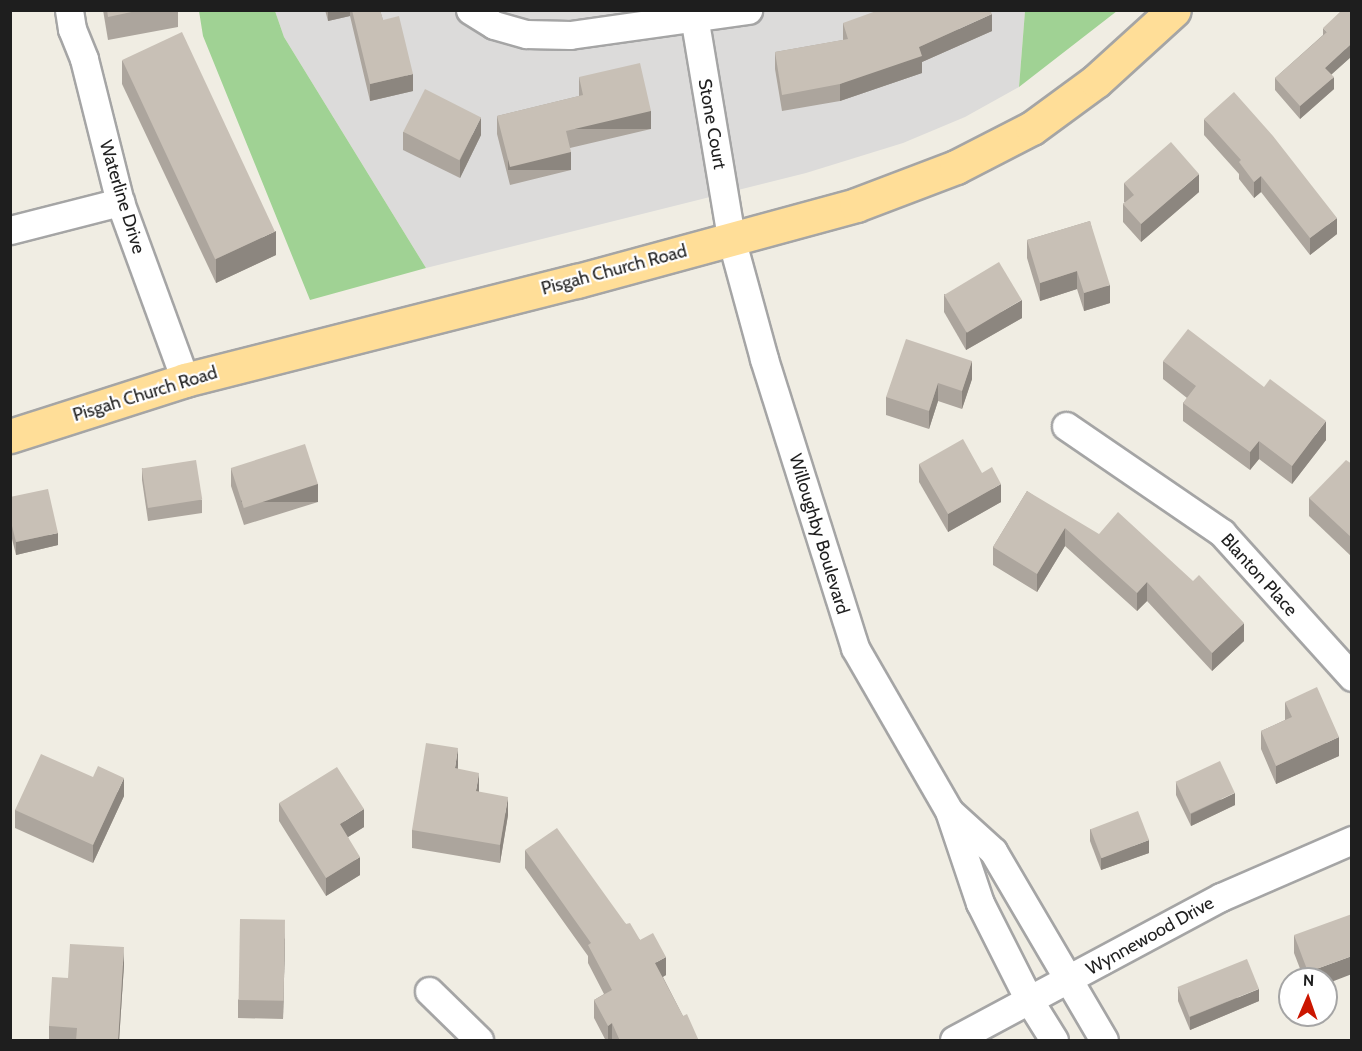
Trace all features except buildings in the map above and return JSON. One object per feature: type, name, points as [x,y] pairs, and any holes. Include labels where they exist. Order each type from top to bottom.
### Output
[{"type":"main road","name":"Pisgah Church Road","points":[[10,436],[185,380],[566,284],[856,205],[956,167],[1032,128],[1096,81],[1174,10]]},
{"type":"street","name":"Waterline Drive","points":[[69,10],[72,29],[84,59],[120,202],[185,380]]},
{"type":"street","points":[[470,10],[494,25],[526,34],[570,35],[693,15],[748,10]]},
{"type":"street","name":"Stone Court","points":[[693,15],[731,238]]},
{"type":"street","points":[[10,230],[120,202]]},
{"type":"street","name":"Willoughby Boulevard","points":[[731,238],[768,370],[855,648],[949,811],[980,903],[1029,1000],[1054,1041]]},
{"type":"street","name":"Blanton Place","points":[[1066,426],[1222,532],[1352,677]]},
{"type":"street","name":"Willoughby Boulevard","points":[[949,811],[993,851],[1104,1041]]},
{"type":"street","name":"Wynnewood Drive","points":[[954,1041],[1221,897],[1352,840]]},
{"type":"street","points":[[429,991],[479,1041]]},
{"type":"shaded area","points":[[275,11],[1025,11],[1019,87],[965,117],[903,143],[806,173],[426,268],[284,37]]},
{"type":"green space","points":[[1025,10],[1117,11],[1019,87]]},
{"type":"green space","points":[[199,11],[275,11],[284,37],[426,268],[310,300],[203,36]]}]
